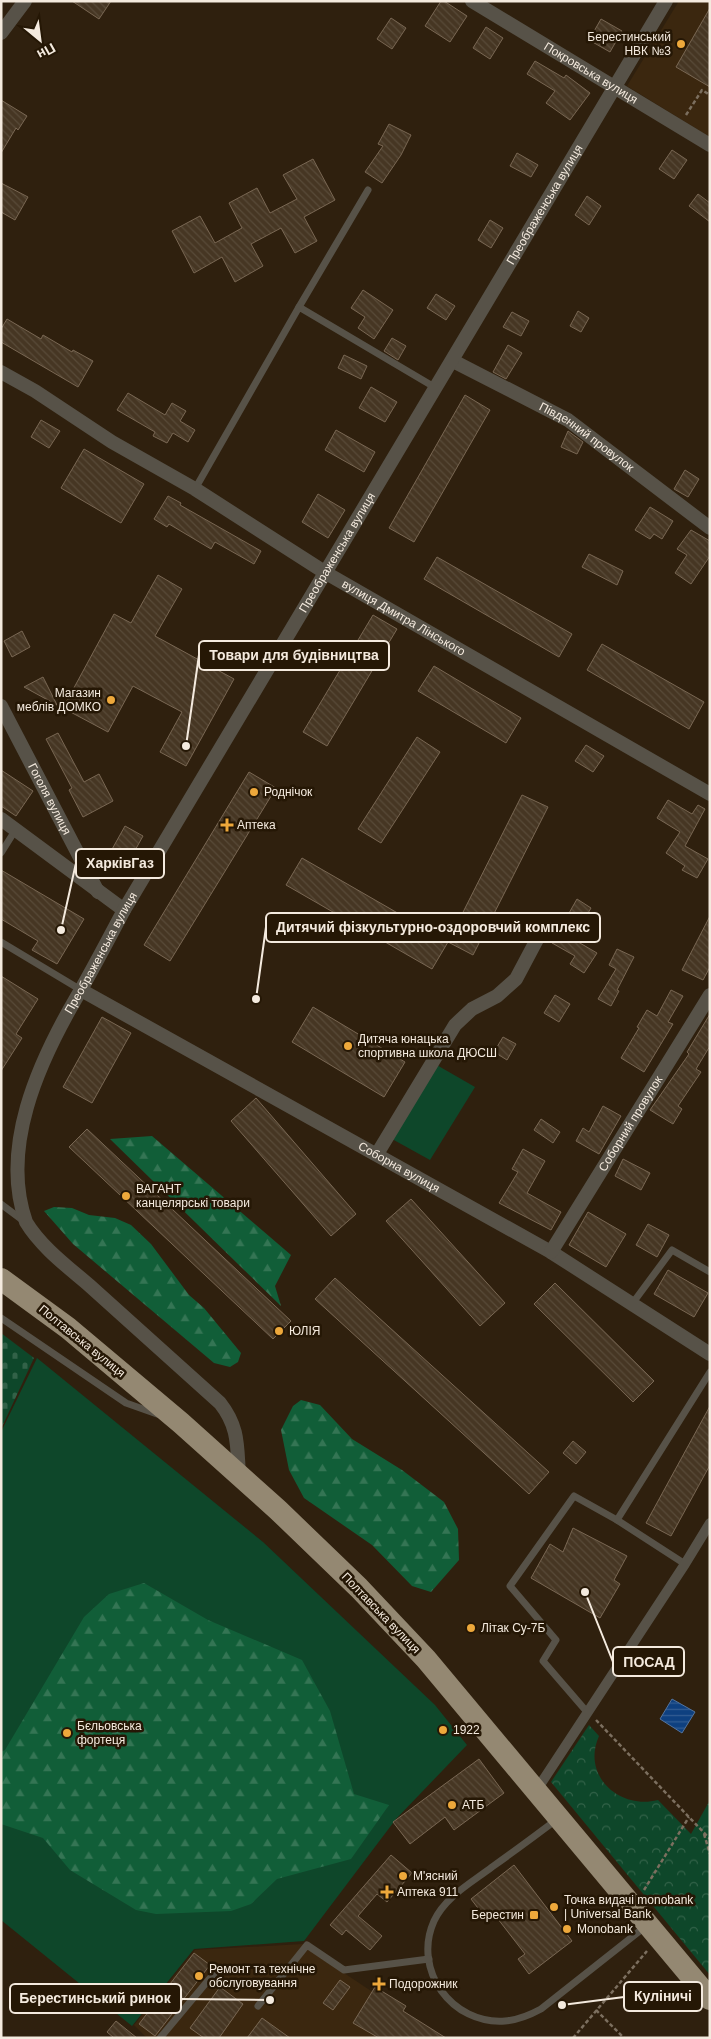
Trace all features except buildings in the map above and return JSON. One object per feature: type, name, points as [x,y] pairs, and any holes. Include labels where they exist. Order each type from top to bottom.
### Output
[{"type":"highway","name":"Полтавська вулиця","points":[[1,1279],[68,1328],[181,1423],[359,1588],[426,1660],[710,1999]]},
{"type":"street","points":[[1,34],[24,1]]},
{"type":"street","name":"Покровська вулиця","points":[[472,1],[710,145]]},
{"type":"street","name":"Преображенська вулиця","points":[[239,1475],[237,1438],[234,1425],[220,1402],[56,1256],[27,1224],[15,1195],[11,1165],[12,1134],[19,1111],[42,1058],[124,910],[666,1]]},
{"type":"street","name":"Південний провулок","points":[[453,361],[568,420],[710,528]]},
{"type":"street","name":"вулиця Дмитра Лінського","points":[[1,372],[35,391],[112,442],[194,489],[326,572],[710,794]]},
{"type":"street","name":"Гоголя вулиця","points":[[1,706],[98,892]]},
{"type":"street","points":[[1,819],[16,828],[124,910]]},
{"type":"street","points":[[377,1154],[455,1024],[472,1010],[497,996],[516,979],[542,930]]},
{"type":"street","name":"Соборна вулиця","points":[[81,990],[551,1252],[710,1354]]},
{"type":"street","name":"Соборний провулок","points":[[551,1252],[710,995]]},
{"type":"street","points":[[536,1791],[710,1523]]},
{"type":"lane","points":[[194,489],[368,190]]},
{"type":"lane","points":[[300,307],[436,388]]},
{"type":"lane","points":[[1,853],[16,828]]},
{"type":"lane","points":[[1,942],[81,990]]},
{"type":"lane","points":[[1,1204],[27,1224]]},
{"type":"lane","points":[[632,1304],[672,1250],[710,1272]]},
{"type":"lane","points":[[1,1318],[126,1403],[181,1423]]},
{"type":"lane","points":[[617,1520],[710,1372]]},
{"type":"lane","points":[[588,1712],[543,1661],[556,1640],[510,1586],[574,1496],[617,1520],[685,1564]]},
{"type":"lane","points":[[558,1818],[449,1900],[435,1920],[430,1932],[429,1959],[435,1981],[441,1992],[454,2005],[470,2015],[481,2019],[506,2021],[524,2017],[541,2009],[646,1924]]},
{"type":"lane","points":[[258,2006],[307,1945],[344,1970],[429,1959]]},
{"type":"lane","points":[[160,2038],[216,1971]]},
{"type":"path","points":[[678,127],[702,90],[710,95]]},
{"type":"path","points":[[588,1712],[710,1839]]},
{"type":"path","points":[[573,2038],[596,2010],[646,1924],[689,1817]]},
{"type":"path","points":[[703,1832],[710,1854]]},
{"type":"path","points":[[596,2010],[624,2038]]},
{"type":"shaded area","name":"Берестинський НВК №3","points":[[679,1],[710,1],[710,137],[627,86]]},
{"type":"shaded area","points":[[303,1944],[442,2038],[147,2038],[134,2025],[195,1950]]},
{"type":"green space","points":[[435,1064],[475,1087],[430,1160],[392,1139]]},
{"type":"green space","points":[[152,1136],[291,1255],[275,1286],[281,1306],[110,1139]]},
{"type":"green space","points":[[54,1207],[72,1208],[89,1215],[115,1218],[131,1225],[151,1244],[189,1295],[204,1308],[241,1353],[238,1362],[230,1367],[214,1363],[73,1244],[44,1211]]},
{"type":"green space","points":[[1,1333],[34,1358],[1,1429]]},
{"type":"green space","points":[[37,1358],[263,1542],[435,1705],[467,1745],[396,1819],[304,1941],[194,1949],[132,2026],[1,1920],[1,1432]]},
{"type":"green space","points":[[301,1400],[320,1405],[352,1439],[402,1470],[444,1502],[458,1529],[459,1560],[431,1592],[412,1586],[372,1545],[304,1498],[289,1470],[281,1430],[293,1406]]},
{"type":"green space","points":[[144,1583],[208,1620],[302,1660],[330,1711],[354,1794],[389,1805],[351,1859],[277,1879],[251,1904],[231,1911],[156,1914],[136,1910],[70,1870],[43,1838],[1,1824],[1,1752],[5,1750],[84,1617],[109,1594]]},
{"type":"green space","points":[[589,1725],[599,1736],[595,1751],[595,1764],[600,1776],[608,1787],[618,1795],[630,1800],[644,1802],[658,1800],[691,1834],[710,1800],[710,1975],[551,1782]]},
{"type":"water","points":[[672,1699],[695,1712],[682,1733],[660,1719]]},
{"type":"place","name":"Берестинський НВК №3","points":[[681,44]]},
{"type":"place","name":"Магазин меблів ДОМКО","points":[[111,700]]},
{"type":"place","name":"Товари для будівництва","points":[[186,746]]},
{"type":"place","name":"Роднічок","points":[[254,792]]},
{"type":"place","name":"Аптека","points":[[227,825]]},
{"type":"place","name":"ХарківГаз","points":[[61,930]]},
{"type":"place","name":"Дитячий фізкультурно-оздоровчий комплекс","points":[[256,999]]},
{"type":"place","name":"Дитяча юнацька спортивна школа ДЮСШ","points":[[348,1046]]},
{"type":"place","name":"ВАГАНТ канцелярські товари","points":[[126,1196]]},
{"type":"place","name":"ЮЛІЯ","points":[[279,1331]]},
{"type":"place","name":"ПОСАД","points":[[585,1592]]},
{"type":"place","name":"Літак Су-7Б","points":[[471,1628]]},
{"type":"place","name":"1922","points":[[443,1730]]},
{"type":"place","name":"Бєльовська фортеця","points":[[67,1733]]},
{"type":"place","name":"АТБ","points":[[452,1805]]},
{"type":"place","name":"М'ясний","points":[[403,1876]]},
{"type":"place","name":"Аптека 911","points":[[387,1892]]},
{"type":"place","name":"Точка видачі monobank | Universal Bank","points":[[554,1907]]},
{"type":"place","name":"Берестин","points":[[534,1915]]},
{"type":"place","name":"Monobank","points":[[567,1929]]},
{"type":"place","name":"Ремонт та технічне обслуговування","points":[[199,1976]]},
{"type":"place","name":"Подорожник","points":[[379,1984]]},
{"type":"place","name":"Берестинський ринок","points":[[270,2000]]},
{"type":"place","name":"Куліничі","points":[[562,2005]]}]
